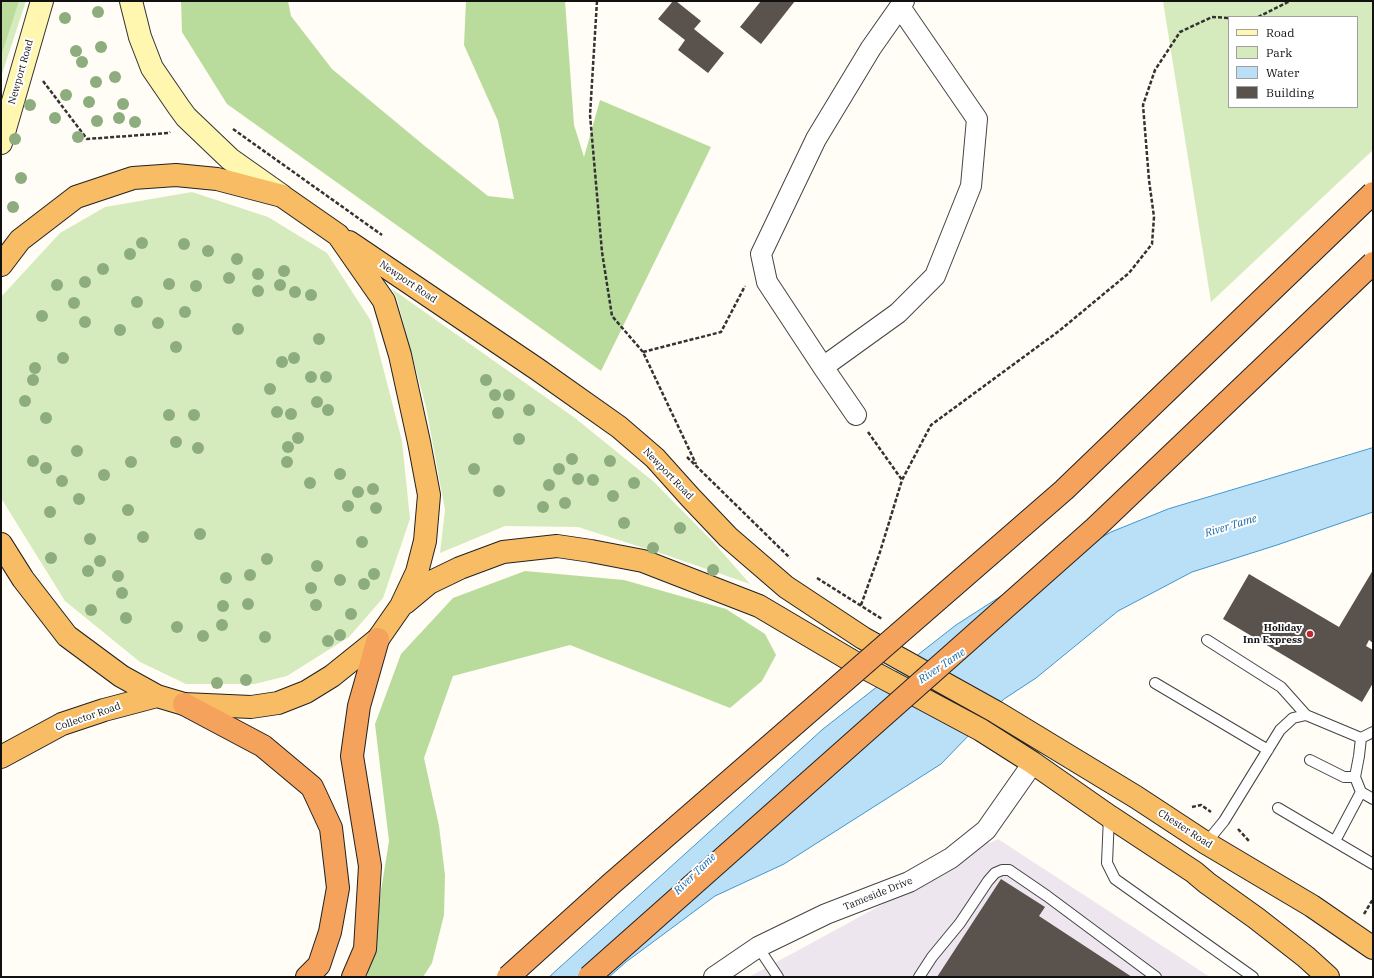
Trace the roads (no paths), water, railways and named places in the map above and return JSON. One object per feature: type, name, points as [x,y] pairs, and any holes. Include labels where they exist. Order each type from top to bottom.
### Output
[{"type":"highway","points":[[1,265],[20,240],[76,197],[133,178],[176,175],[217,179],[282,196]]},
{"type":"highway","points":[[508,977],[611,884],[1064,490],[1373,193]]},
{"type":"highway","name":"Newport Road","points":[[282,196],[531,364],[619,427],[655,458],[723,531],[786,587],[863,638],[996,712]]},
{"type":"highway","points":[[184,704],[251,707],[278,703],[306,692],[332,676],[378,639],[401,606],[417,572],[425,541],[429,495],[420,442],[400,355],[384,301],[338,235]]},
{"type":"highway","points":[[589,977],[1095,528],[1373,263]]},
{"type":"highway","points":[[1,544],[23,579],[67,636],[121,676],[157,696],[184,704],[263,746],[312,786],[331,828],[338,888],[330,932],[318,964],[307,977]]},
{"type":"highway","points":[[401,606],[429,583],[460,568],[503,552],[557,546],[643,561],[745,600],[759,606],[852,661],[981,730],[1033,763],[1109,816],[1194,872],[1306,957],[1328,977]]},
{"type":"highway","points":[[352,977],[365,949],[370,866],[352,756],[359,706],[378,639]]},
{"type":"highway","name":"Collector Road","points":[[1,757],[62,724],[104,710],[157,696]]},
{"type":"highway","name":"Chester Road","points":[[996,712],[1136,797],[1206,843],[1312,906],[1373,948]]},
{"type":"main road","name":"Newport Road","points":[[1,143],[20,72],[42,1]]},
{"type":"main road","points":[[131,1],[140,37],[152,68],[186,117],[230,159],[282,196]]},
{"type":"street","points":[[823,368],[898,313],[935,276],[971,186],[977,119],[902,4],[870,48],[816,139],[762,254],[767,282],[823,368],[856,415]]},
{"type":"street","name":"Tameside Drive","points":[[714,977],[758,947],[826,914],[910,882],[951,858],[986,830],[1033,763]]},
{"type":"lane","points":[[1207,640],[1281,687],[1306,715],[1361,738],[1373,732]]},
{"type":"lane","points":[[1154,683],[1268,750]]},
{"type":"lane","points":[[1206,843],[1224,821],[1280,730],[1294,718],[1306,715]]},
{"type":"lane","points":[[1361,738],[1355,777],[1361,792],[1373,799]]},
{"type":"lane","points":[[1310,760],[1344,777],[1355,777]]},
{"type":"lane","points":[[1335,841],[1361,792]]},
{"type":"lane","points":[[1278,808],[1373,864]]},
{"type":"lane","points":[[1109,816],[1107,863],[1114,879],[1253,977]]},
{"type":"lane","points":[[919,977],[932,957],[960,923],[988,881],[995,873],[1002,870],[1009,870],[1047,896],[1156,977]]},
{"type":"lane","points":[[758,947],[778,977]]},
{"type":"water","name":"River Tame","points":[[1373,448],[1373,512],[1192,572],[1118,611],[1036,678],[1004,699],[941,764],[784,864],[715,896],[626,962],[609,977],[549,977],[823,729],[956,625],[1029,578],[1111,532],[1168,509]]},
{"type":"place","name":"Holiday Inn Express","points":[[1310,634]]}]
